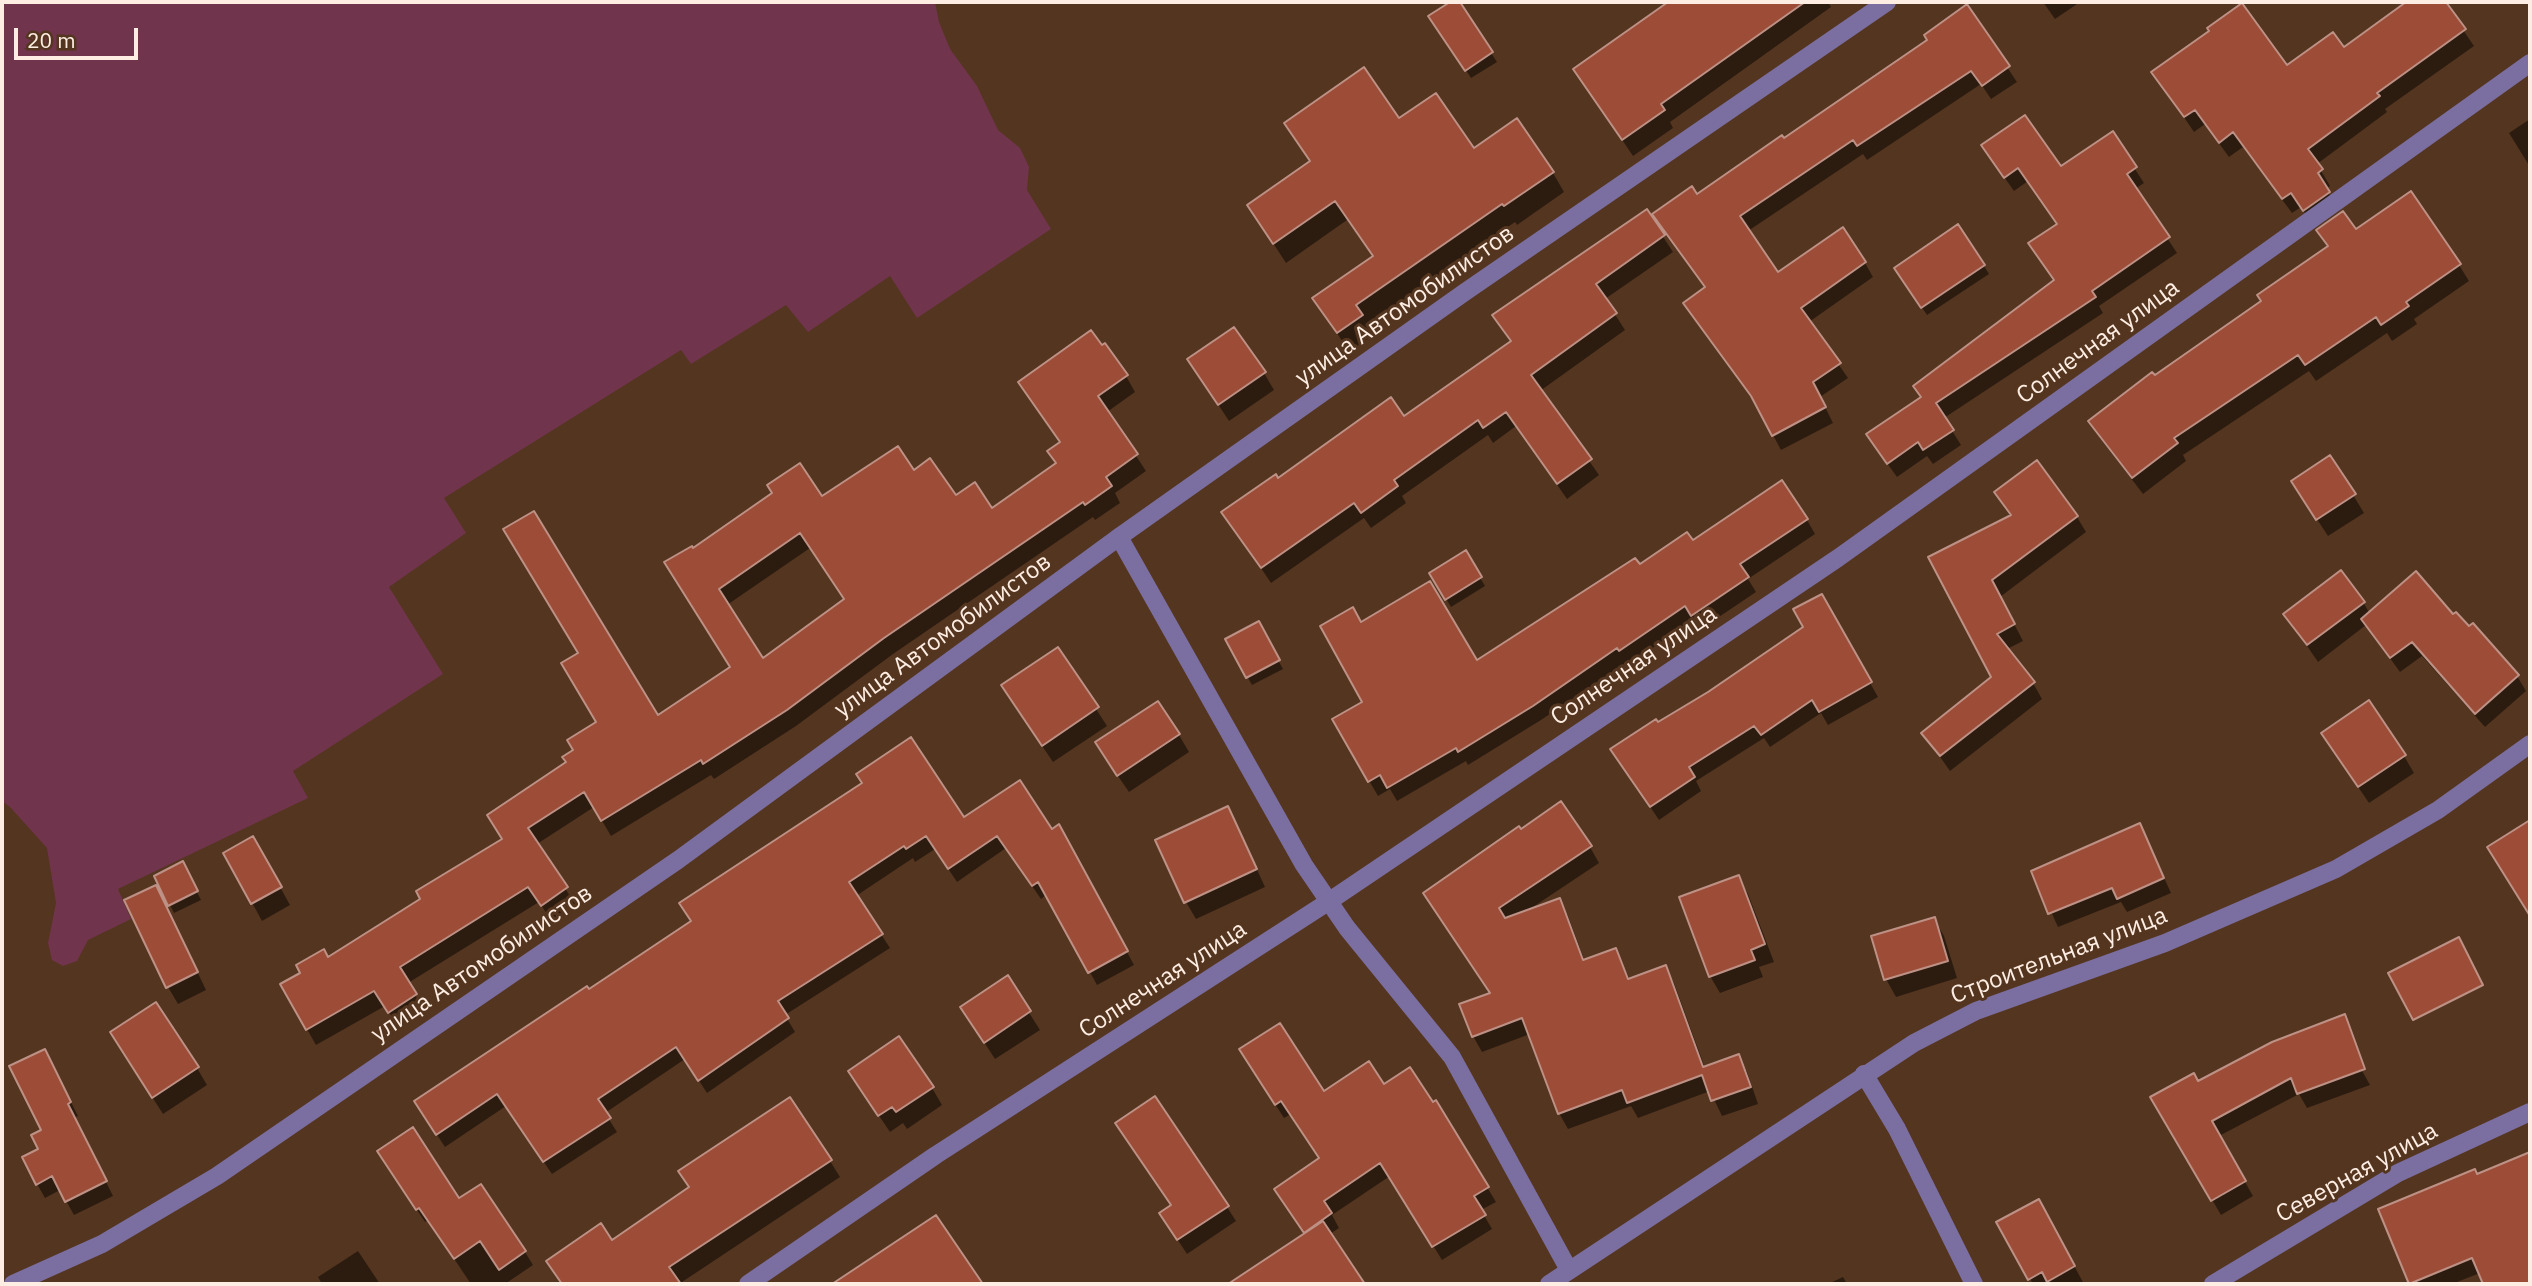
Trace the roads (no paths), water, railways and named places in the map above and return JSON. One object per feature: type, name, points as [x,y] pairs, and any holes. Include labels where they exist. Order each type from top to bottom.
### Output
[{"type":"street","name":"улица Автомобилистов","points":[[13,1284],[102,1244],[217,1176],[678,860],[1119,537],[1465,292],[1887,2]]},
{"type":"street","name":"Солнечная улица","points":[[748,1284],[936,1155],[1328,902],[1838,558],[2530,63]]},
{"type":"street","points":[[1119,537],[1304,865],[1346,928],[1452,1057],[1569,1270]]},
{"type":"street","name":"Строительная улица","points":[[1549,1284],[1914,1043],[1976,1010],[2165,943],[2336,869],[2438,810],[2530,744]]},
{"type":"street","points":[[1864,1074],[1897,1129],[1974,1284]]},
{"type":"street","name":"Северная улица","points":[[2213,1284],[2398,1173],[2530,1112]]}]
